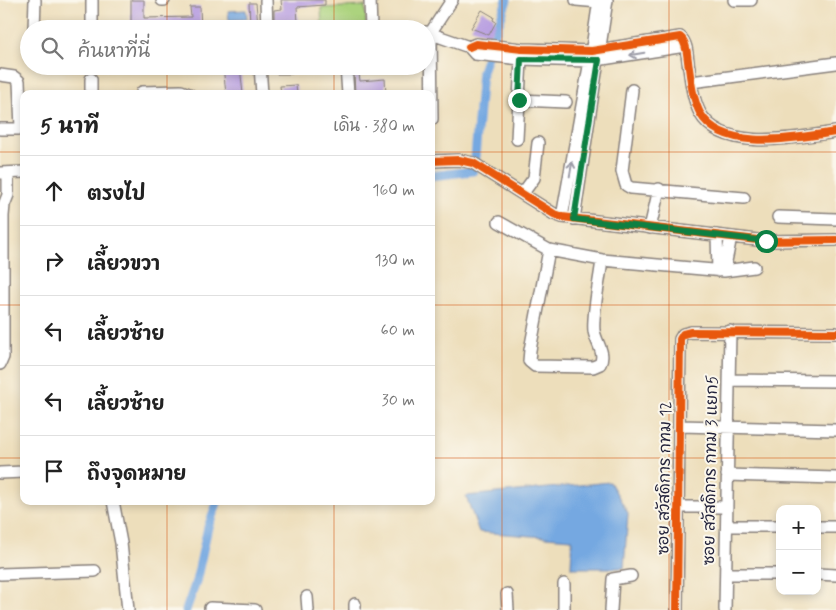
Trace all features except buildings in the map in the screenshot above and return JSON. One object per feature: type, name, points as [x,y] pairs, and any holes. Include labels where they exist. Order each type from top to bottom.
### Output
[{"type":"street","points":[[34,0],[34,20]]},
{"type":"street","points":[[92,0],[92,20]]},
{"type":"street","points":[[266,0],[267,20]]},
{"type":"street","points":[[370,0],[371,20]]},
{"type":"street","points":[[435,23],[452,0]]},
{"type":"street","points":[[568,218],[595,56],[602,1],[576,0]]},
{"type":"street","points":[[734,0],[751,0]]},
{"type":"street","points":[[435,35],[469,47],[475,54],[490,50],[522,49],[595,56]]},
{"type":"street","points":[[490,50],[521,59],[595,56],[674,36],[682,38],[685,46],[691,82],[701,113],[719,131],[735,137],[775,140],[836,132]]},
{"type":"street","points":[[518,139],[521,59]]},
{"type":"street","points":[[691,82],[836,63]]},
{"type":"street","points":[[0,75],[14,77],[19,81],[20,97]]},
{"type":"street","points":[[261,75],[262,90]]},
{"type":"street","points":[[347,75],[348,90]]},
{"type":"street","points":[[430,75],[431,90]]},
{"type":"street","points":[[91,79],[91,90]]},
{"type":"street","points":[[632,90],[622,177],[630,188],[659,189],[744,198]]},
{"type":"street","points":[[519,100],[566,102]]},
{"type":"street","points":[[0,129],[20,129]]},
{"type":"street","points":[[523,193],[534,178],[538,143]]},
{"type":"street","points":[[435,161],[459,160],[473,163],[554,214],[568,218],[766,241],[834,240],[834,219],[778,217]]},
{"type":"street","points":[[0,364],[3,357],[1,290],[2,209],[8,198],[4,173],[20,172]]},
{"type":"street","points":[[650,228],[659,189]]},
{"type":"street","points":[[498,222],[549,250],[602,260],[721,271],[754,267]]},
{"type":"street","points":[[717,235],[721,271]]},
{"type":"street","points":[[721,271],[731,237]]},
{"type":"street","points":[[549,250],[528,361],[535,366],[593,367],[600,364],[603,359],[594,327],[602,260]]},
{"type":"street","points":[[730,331],[836,333]]},
{"type":"street","name":"ซอย สวัสดิการ กทม 12","points":[[677,610],[680,426],[679,347],[683,334],[730,331]]},
{"type":"street","name":"ซอย สวัสดิการ กทม 3 แยก5","points":[[725,610],[730,331]]},
{"type":"street","points":[[729,380],[836,381]]},
{"type":"street","points":[[680,426],[836,430]]},
{"type":"street","points":[[0,474],[20,472]]},
{"type":"street","points":[[728,475],[836,478]]},
{"type":"street","points":[[114,505],[128,610]]},
{"type":"street","points":[[678,507],[727,507]]},
{"type":"street","points":[[727,526],[776,526]]},
{"type":"street","points":[[821,527],[836,527]]},
{"type":"street","points":[[0,574],[95,571]]},
{"type":"street","points":[[726,574],[776,574]]},
{"type":"street","points":[[821,574],[836,574]]},
{"type":"street","points":[[611,610],[612,579],[631,576]]},
{"type":"street","points":[[564,584],[564,610]]},
{"type":"street","points":[[507,594],[508,610]]},
{"type":"street","points":[[307,597],[308,610]]},
{"type":"street","points":[[210,608],[255,610]]},
{"type":"green space","points":[[365,6],[366,20],[322,20],[321,8]]},
{"type":"water","points":[[246,10],[247,19],[229,20],[228,11]]},
{"type":"water","points":[[610,482],[628,513],[624,568],[571,568],[572,539],[479,532],[466,496]]},
{"type":"waterway","points":[[475,158],[482,71],[507,0]]},
{"type":"waterway","points":[[435,176],[473,171]]},
{"type":"waterway","points":[[186,610],[196,582],[208,527],[216,505]]},
{"type":"cycle path","points":[[469,47],[476,44],[522,49],[592,51],[680,37],[686,47],[696,102],[700,113],[711,126],[726,134],[763,140],[836,132]]},
{"type":"cycle path","points":[[435,161],[459,160],[473,163],[554,214],[562,217],[766,241],[836,240]]},
{"type":"cycle path","points":[[677,610],[680,339],[683,334],[691,332],[836,333]]},
{"type":"route","points":[[519,100],[521,59],[590,62],[599,60],[574,219],[766,241]]}]
